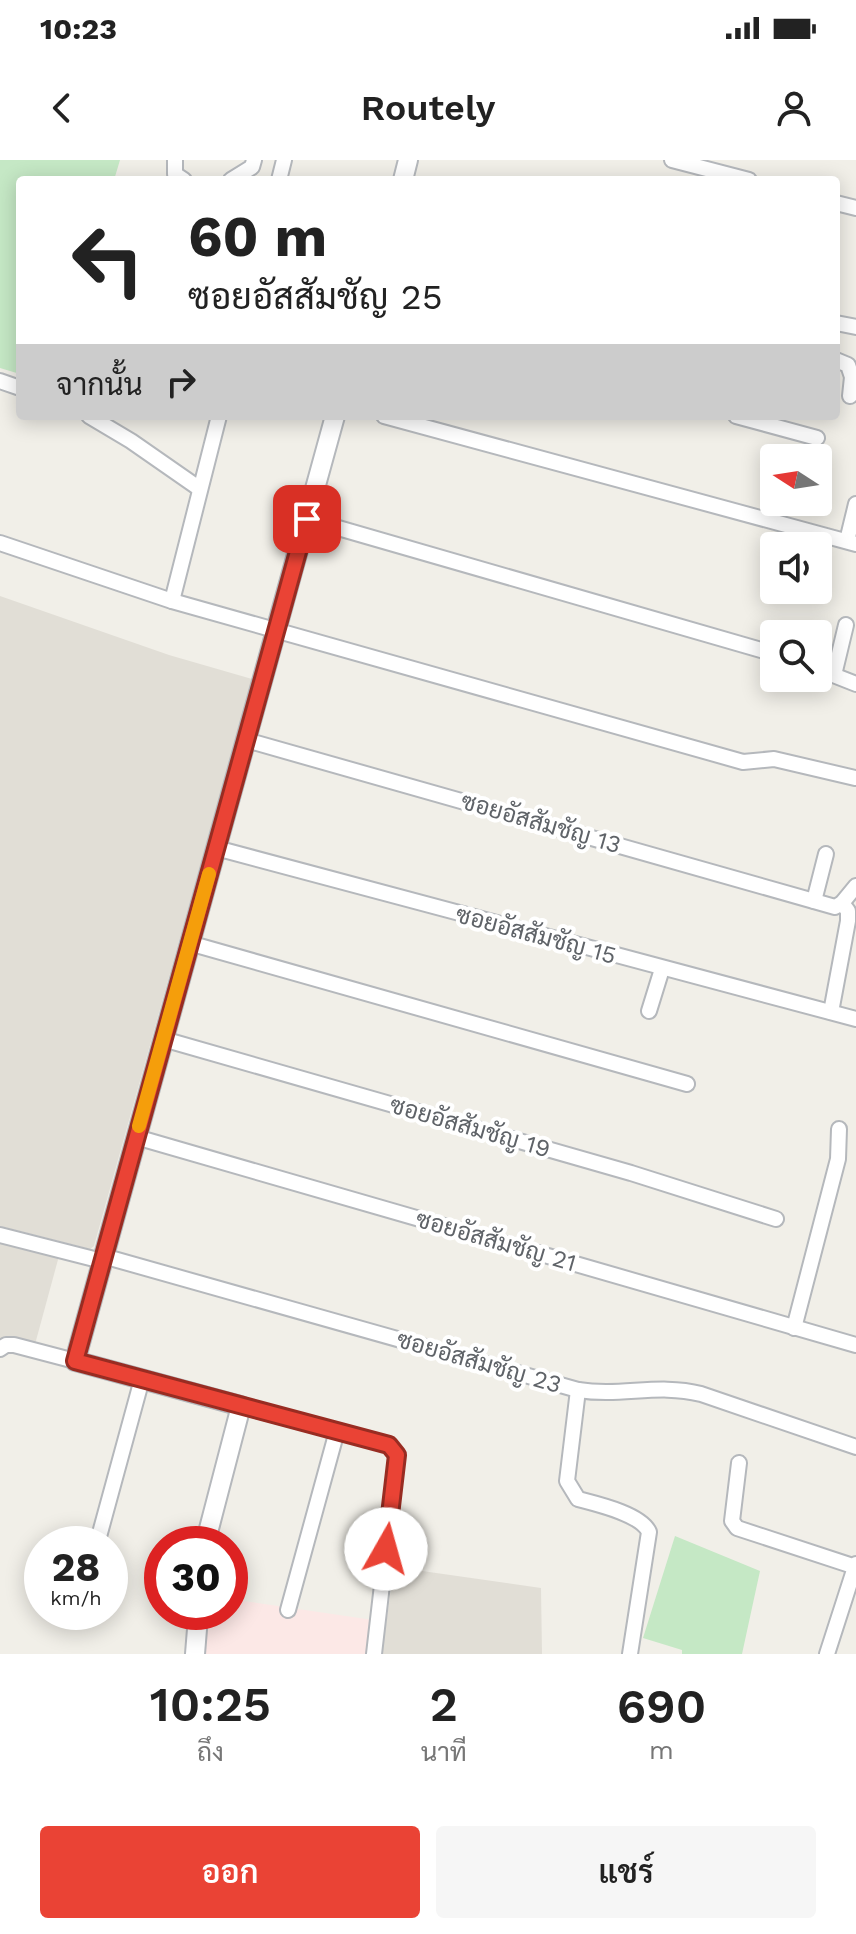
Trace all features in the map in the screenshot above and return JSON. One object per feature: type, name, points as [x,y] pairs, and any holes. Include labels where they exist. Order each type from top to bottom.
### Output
[{"type":"street","points":[[672,160],[734,176]]},
{"type":"street","points":[[840,362],[848,365],[852,377],[850,396]]},
{"type":"street","points":[[101,420],[200,489]]},
{"type":"street","points":[[172,601],[218,420]]},
{"type":"street","points":[[75,1361],[334,420]]},
{"type":"street","points":[[399,420],[851,543],[856,504]]},
{"type":"street","points":[[751,420],[817,438]]},
{"type":"street","points":[[307,519],[760,650]]},
{"type":"street","points":[[0,543],[172,601],[743,762],[774,759],[855,778]]},
{"type":"street","points":[[846,625],[834,675],[856,684]]},
{"type":"street","name":"ซอยอัสสัมชัญ 13","points":[[246,740],[814,901],[839,905]]},
{"type":"street","name":"ซอยอัสสัมชัญ 15","points":[[216,848],[856,1019]]},
{"type":"street","points":[[814,901],[826,854]]},
{"type":"street","points":[[831,1012],[848,921],[848,911],[839,905],[856,886]]},
{"type":"street","points":[[189,943],[687,1084]]},
{"type":"street","points":[[649,1011],[662,969]]},
{"type":"street","name":"ซอยอัสสัมชัญ 19","points":[[163,1039],[631,1173],[776,1219]]},
{"type":"street","points":[[794,1328],[838,1159],[839,1129]]},
{"type":"street","name":"ซอยอัสสัมชัญ 21","points":[[136,1137],[856,1345]]},
{"type":"street","name":"ซอยอัสสัมชัญ 23","points":[[0,1235],[103,1258],[578,1390],[614,1394],[677,1388],[856,1447]]},
{"type":"street","points":[[0,1349],[14,1345],[389,1445],[397,1455],[374,1654]]},
{"type":"street","points":[[102,1526],[142,1379]]},
{"type":"street","points":[[578,1390],[567,1481],[571,1492],[578,1499],[637,1519],[646,1525],[649,1532],[630,1654]]},
{"type":"street","points":[[210,1526],[241,1406]]},
{"type":"street","points":[[288,1610],[337,1431]]},
{"type":"street","points":[[739,1463],[732,1521],[737,1528],[856,1566],[827,1654]]},
{"type":"street","points":[[195,1654],[197,1630]]},
{"type":"shaded area","points":[[0,596],[169,655],[252,679],[94,1246],[90,1249],[0,1226]]},
{"type":"shaded area","points":[[0,1241],[59,1256],[34,1348],[0,1339]]},
{"type":"shaded area","points":[[394,1567],[541,1588],[542,1654],[382,1654]]},
{"type":"shaded area","points":[[248,1602],[373,1620],[368,1654],[202,1654],[203,1630],[248,1630]]},
{"type":"green space","points":[[0,160],[120,160],[115,176],[16,176],[16,373],[0,368]]},
{"type":"green space","points":[[675,1536],[760,1571],[742,1654],[682,1654],[682,1650],[643,1638]]},
{"type":"slow traffic","points":[[139,1126],[209,874]]},
{"type":"route","points":[[307,519],[75,1361],[389,1445],[397,1455],[386,1549]]}]
